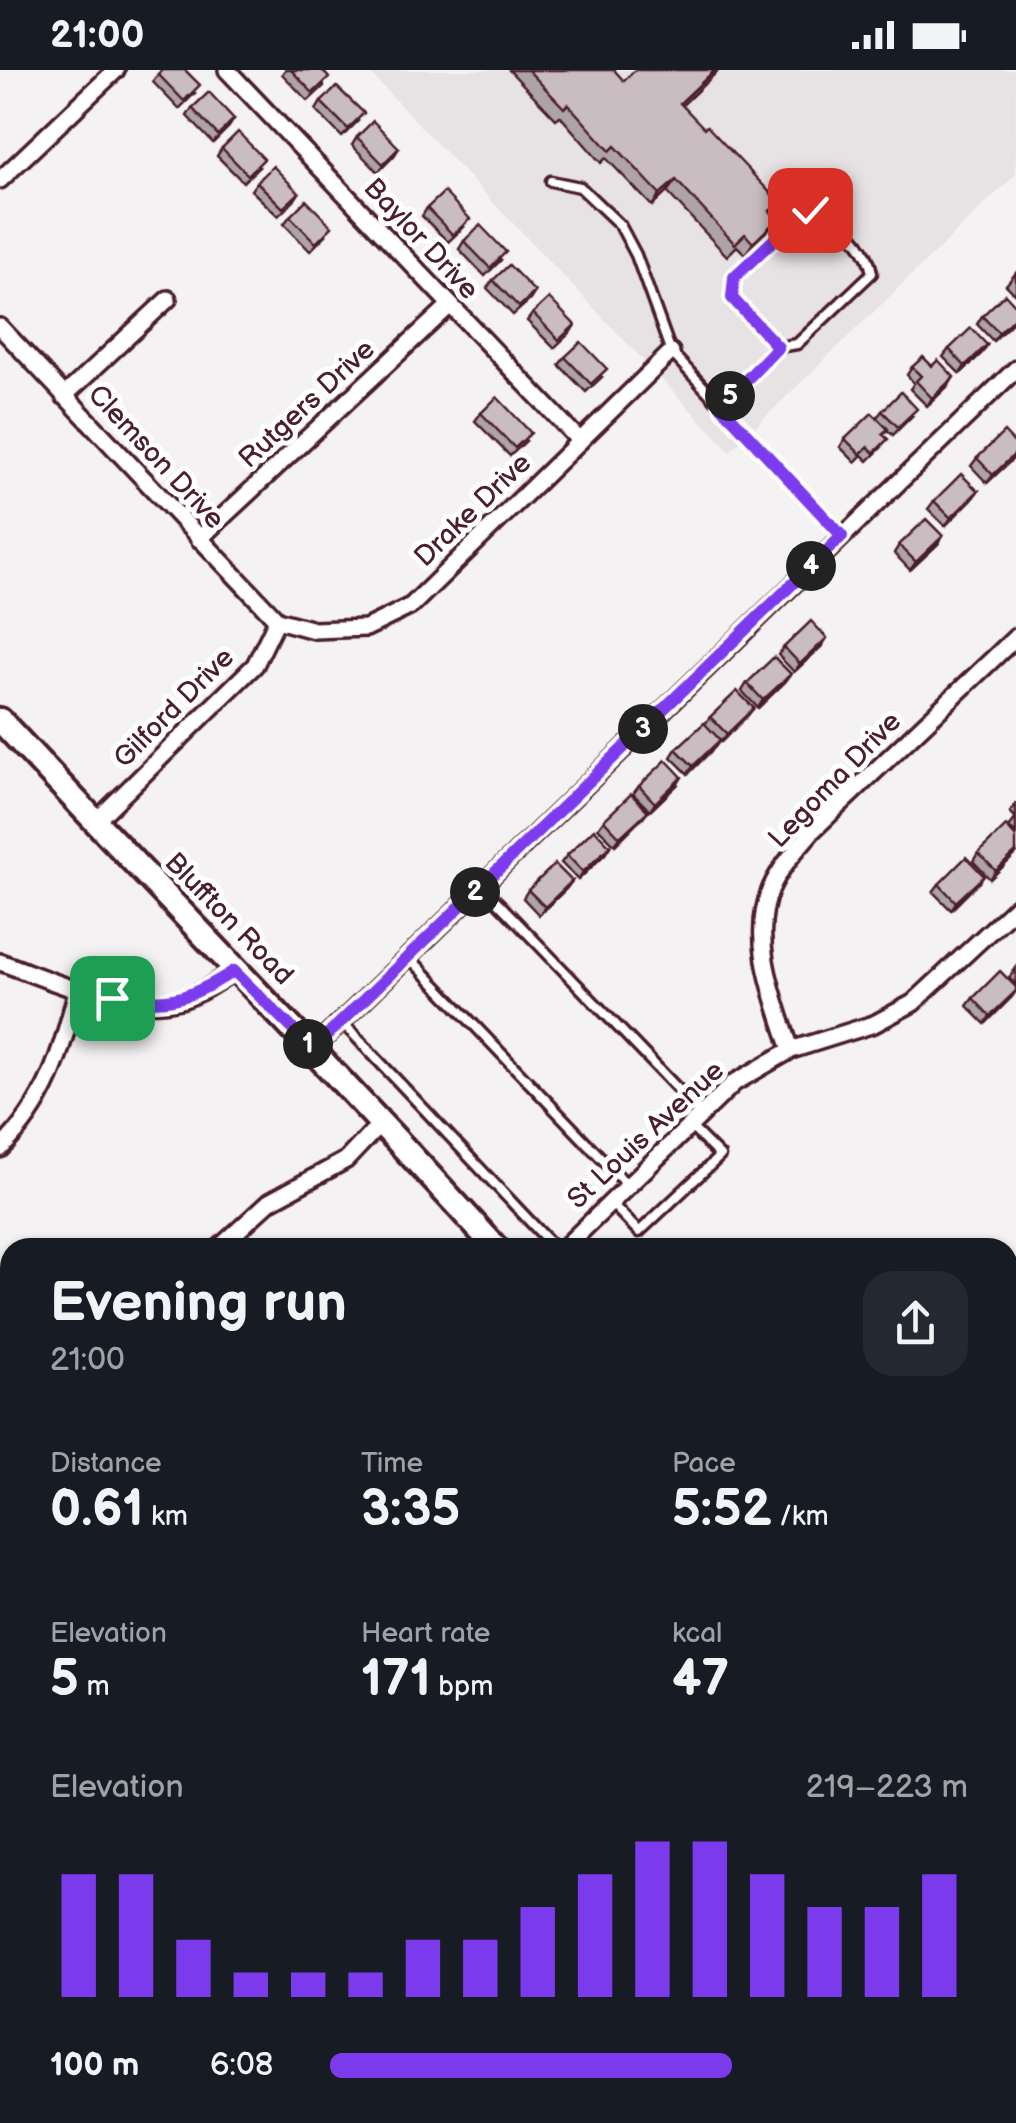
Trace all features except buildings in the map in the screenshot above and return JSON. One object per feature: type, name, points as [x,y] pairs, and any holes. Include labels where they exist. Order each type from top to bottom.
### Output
[{"type":"main road","name":"Bluffton Road","points":[[0,720],[487,1238]]},
{"type":"street","points":[[0,180],[116,70]]},
{"type":"street","name":"Baylor Drive","points":[[227,70],[580,440]]},
{"type":"street","points":[[64,396],[168,299]]},
{"type":"street","name":"Rutgers Drive","points":[[198,539],[449,306]]},
{"type":"street","name":"Clemson Drive","points":[[0,327],[276,620]]},
{"type":"street","name":"Drake Drive","points":[[276,620],[314,630],[366,628],[411,606],[671,352]]},
{"type":"street","points":[[313,1049],[842,536],[1014,375]]},
{"type":"street","name":"Gilford Drive","points":[[95,822],[254,665],[276,620]]},
{"type":"street","name":"Legoma Drive","points":[[791,1050],[771,989],[764,950],[764,918],[771,890],[786,862],[813,830],[1016,637]]},
{"type":"street","name":"St Louis Avenue","points":[[574,1238],[734,1083],[791,1050],[874,1024],[913,1003],[1016,907]]},
{"type":"street","points":[[0,962],[77,990],[149,1003],[182,1000],[234,971]]},
{"type":"street","points":[[0,1149],[26,1124],[61,1054],[77,990]]},
{"type":"street","points":[[230,1238],[269,1202],[346,1160],[382,1122]]},
{"type":"lane","points":[[550,182],[580,187],[620,225],[636,255],[671,352],[842,536]]},
{"type":"lane","points":[[721,406],[778,347],[797,344],[872,273],[870,257],[855,238],[819,209],[794,221],[734,277],[732,298],[778,347]]},
{"type":"lane","points":[[482,886],[696,1120],[720,1156],[639,1232],[611,1203]]},
{"type":"lane","points":[[409,957],[628,1186]]},
{"type":"lane","points":[[342,1022],[546,1238]]},
{"type":"shaded area","points":[[367,70],[1016,70],[1016,174],[730,451]]},
{"type":"route","points":[[112,998],[149,1003],[182,1000],[234,971],[313,1049],[842,536],[721,406],[778,347],[732,298],[734,277],[810,210]]}]
